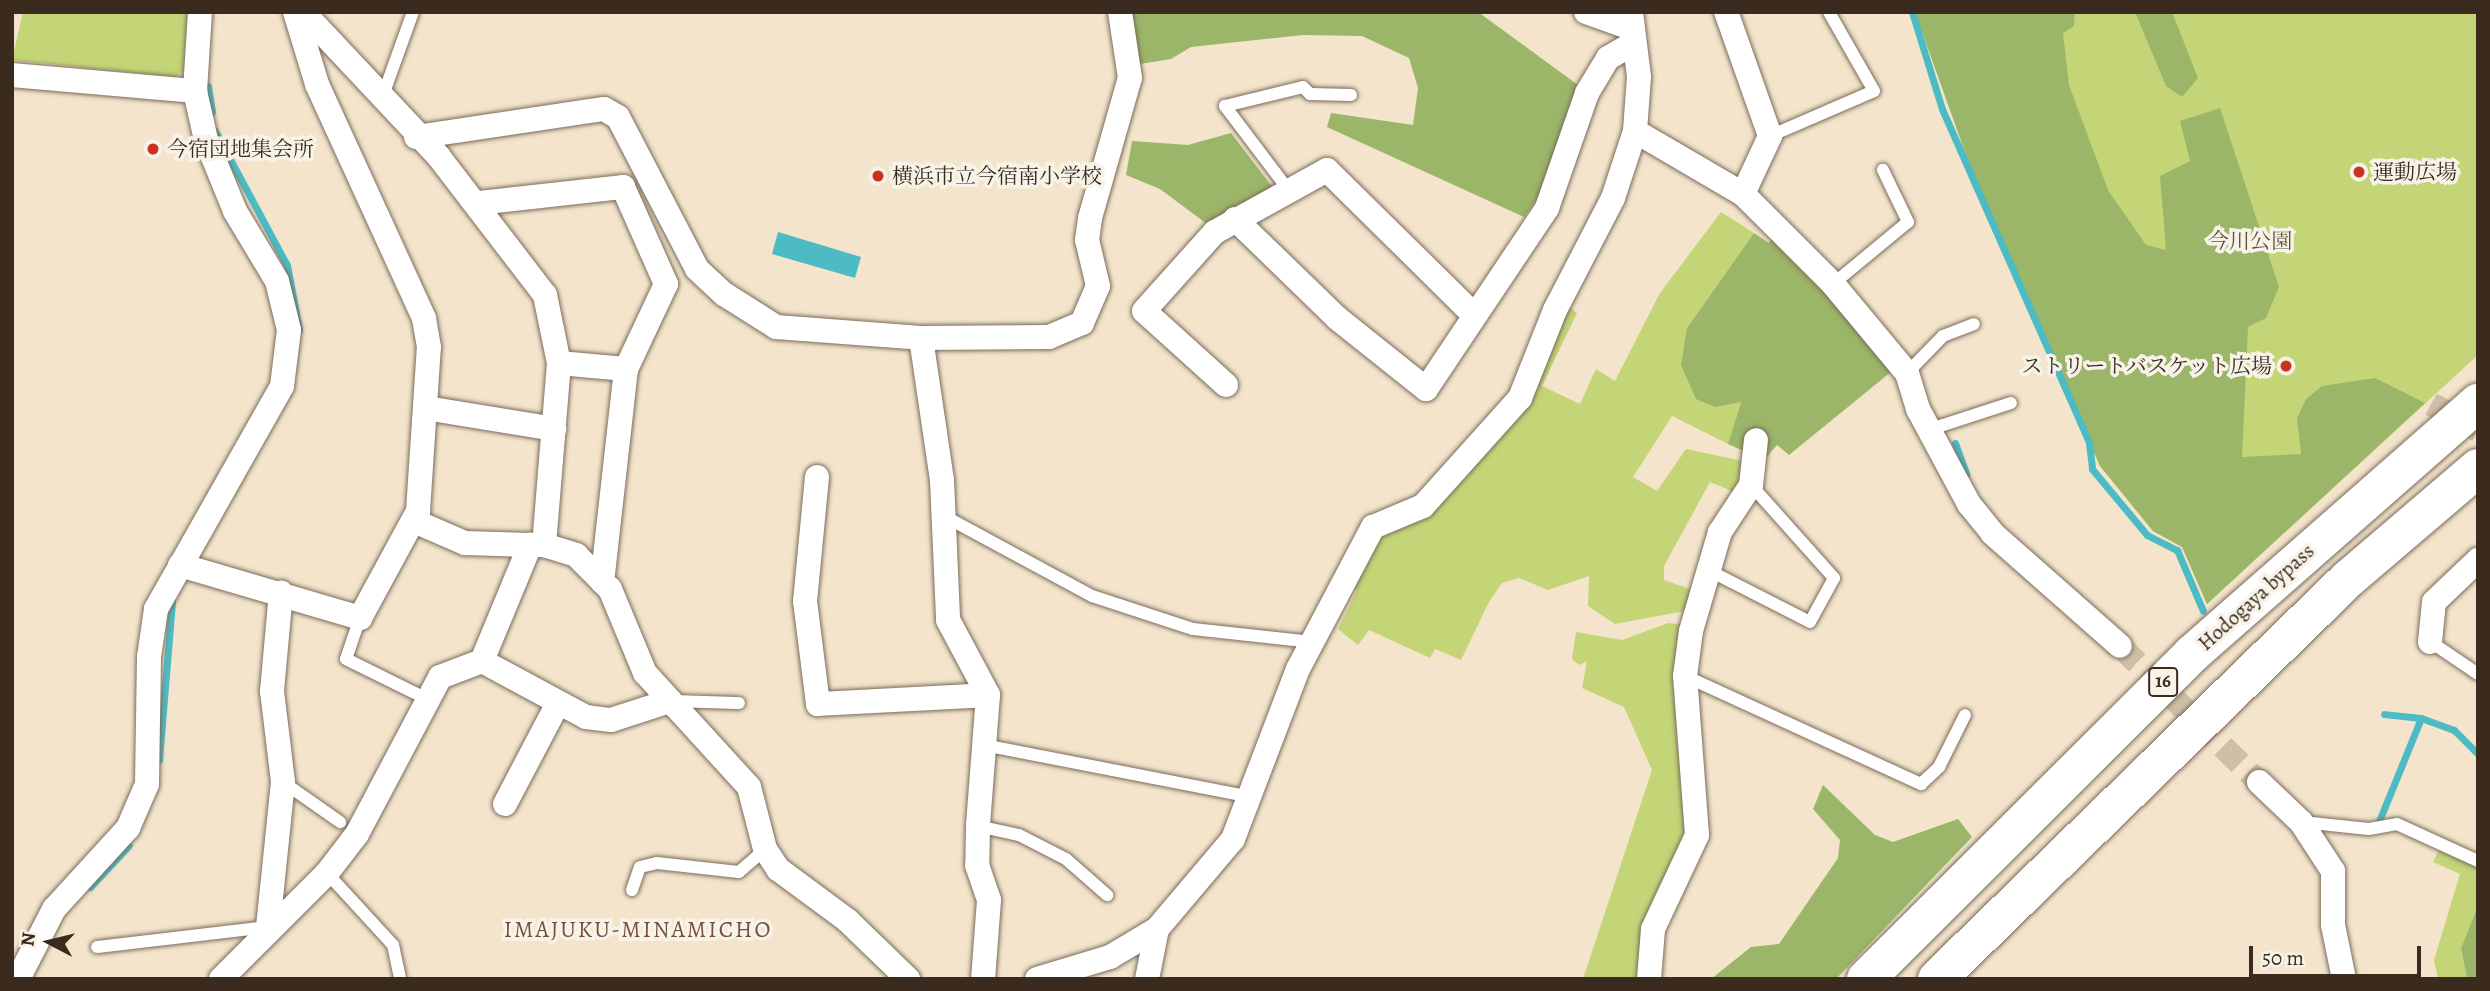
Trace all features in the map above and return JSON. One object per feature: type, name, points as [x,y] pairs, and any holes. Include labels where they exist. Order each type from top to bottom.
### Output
[{"type":"highway","name":"Hodogaya bypass","points":[[1866,979],[2192,654],[2478,403]]},
{"type":"highway","name":"16","points":[[1937,979],[2339,588],[2478,468]]},
{"type":"street","points":[[19,979],[54,909],[128,828],[147,785],[149,657],[156,609],[270,416],[282,386],[289,330],[276,281],[235,211],[205,140],[195,91],[200,12]]},
{"type":"street","points":[[180,565],[281,592],[360,618],[414,521],[426,408],[424,318],[317,84],[295,12]]},
{"type":"street","points":[[221,979],[268,927],[327,873],[357,834],[440,677],[482,661],[537,545],[554,429],[559,363],[545,295],[478,203],[303,12]]},
{"type":"street","points":[[416,137],[604,109],[618,117],[697,269],[724,295],[776,327],[921,338],[1066,333],[1092,307],[1103,259],[1087,240],[1090,218],[1130,78],[1120,12]]},
{"type":"street","points":[[1586,12],[1632,28]]},
{"type":"street","points":[[1726,12],[1770,136],[1743,194]]},
{"type":"street","points":[[1037,979],[1110,957],[1157,929],[1233,839],[1312,642],[1373,527],[1423,506],[1520,398],[1555,310],[1613,198],[1635,131],[1632,28]]},
{"type":"street","points":[[1236,219],[1337,318],[1426,388],[1547,208],[1587,93],[1608,58],[1632,28]]},
{"type":"street","points":[[12,75],[195,91]]},
{"type":"street","points":[[1635,131],[1743,194],[1833,284],[1907,373],[1931,429],[1969,504],[1993,534],[2120,646]]},
{"type":"street","points":[[1226,385],[1144,311],[1162,278],[1236,219],[1286,188],[1327,170],[1474,315]]},
{"type":"street","points":[[478,203],[623,187],[666,284],[626,369],[602,582]]},
{"type":"street","points":[[921,338],[944,516],[948,620],[988,695],[989,746],[978,826],[977,865],[989,900],[983,979]]},
{"type":"street","points":[[559,363],[626,369]]},
{"type":"street","points":[[426,408],[554,429]]},
{"type":"street","points":[[1649,979],[1653,929],[1697,835],[1685,676],[1708,570],[1720,532],[1751,485],[1756,440]]},
{"type":"street","points":[[817,477],[805,601],[818,704],[988,695]]},
{"type":"street","points":[[414,521],[465,543],[537,545],[576,555],[602,582],[645,673],[750,787],[765,849],[778,869],[847,920],[908,979]]},
{"type":"street","points":[[2425,638],[2434,602],[2478,561]]},
{"type":"street","points":[[268,927],[283,782],[272,691],[281,592]]},
{"type":"street","points":[[482,661],[557,705],[611,720],[670,701]]},
{"type":"street","points":[[505,804],[557,705]]},
{"type":"street","points":[[2259,782],[2301,822],[2333,872],[2333,925],[2344,979]]},
{"type":"street","points":[[1147,979],[1157,929]]},
{"type":"lane","points":[[382,99],[413,12]]},
{"type":"lane","points":[[1770,136],[1874,91],[1829,12]]},
{"type":"lane","points":[[1286,188],[1225,106],[1303,87],[1310,94],[1351,95]]},
{"type":"lane","points":[[1833,284],[1908,222],[1883,170]]},
{"type":"lane","points":[[1907,373],[1943,336],[1974,324]]},
{"type":"lane","points":[[1931,429],[2011,403]]},
{"type":"lane","points":[[1708,570],[1810,622],[1834,578],[1751,485]]},
{"type":"lane","points":[[944,516],[1091,596],[1193,629],[1312,642]]},
{"type":"lane","points":[[360,618],[346,659],[427,699]]},
{"type":"lane","points":[[2425,638],[2478,674]]},
{"type":"lane","points":[[1685,676],[1921,783],[1939,767],[1965,715]]},
{"type":"lane","points":[[670,701],[739,703]]},
{"type":"lane","points":[[989,746],[1252,797]]},
{"type":"lane","points":[[283,782],[340,822]]},
{"type":"lane","points":[[2301,822],[2369,830],[2398,824],[2478,861]]},
{"type":"lane","points":[[978,826],[1019,835],[1066,859],[1107,895]]},
{"type":"lane","points":[[632,890],[640,867],[657,863],[739,872],[765,849]]},
{"type":"lane","points":[[327,873],[393,945],[400,979]]},
{"type":"lane","points":[[97,947],[268,927]]},
{"type":"green space","points":[[23,12],[191,12],[185,71],[175,77],[12,60]]},
{"type":"green space","points":[[1131,12],[1478,12],[1582,88],[1541,193],[1524,217],[1327,127],[1331,113],[1413,125],[1418,88],[1409,58],[1362,36],[1303,35],[1191,47],[1171,59],[1134,65]]},
{"type":"green space","name":"今川公園","points":[[1915,12],[2478,12],[2478,355],[2207,604],[2182,547],[2153,531],[2100,466],[1975,180]]},
{"type":"green space","points":[[1915,12],[2075,12],[2074,26],[2063,33],[2069,85],[2108,190],[2146,245],[2166,250],[2160,176],[2190,161],[2180,121],[2220,108],[2279,287],[2266,318],[2248,327],[2242,457],[2301,454],[2297,418],[2306,399],[2322,386],[2375,378],[2425,403],[2207,604],[2182,547],[2153,531],[2100,466],[1975,180]]},
{"type":"green space","points":[[2135,12],[2172,12],[2198,78],[2182,97],[2166,86]]},
{"type":"green space","points":[[1231,133],[1274,189],[1211,227],[1160,189],[1126,175],[1132,141],[1188,145]]},
{"type":"green space","points":[[1721,212],[1754,233],[1687,328],[1741,401],[1728,444],[1672,416],[1633,477],[1657,491],[1686,449],[1748,462],[1739,494],[1710,482],[1664,566],[1664,580],[1695,591],[1690,610],[1615,624],[1588,606],[1589,576],[1548,590],[1519,578],[1502,583],[1489,602],[1461,660],[1435,649],[1430,658],[1369,630],[1358,645],[1338,629],[1357,590],[1346,585],[1374,537],[1462,480],[1564,303],[1577,313],[1542,386],[1580,404],[1596,369],[1615,381],[1660,293]]},
{"type":"green space","points":[[1754,233],[1769,243],[1774,235],[1897,367],[1789,455],[1777,445],[1764,460],[1728,444],[1741,402],[1715,407],[1696,399],[1681,365],[1687,328]]},
{"type":"green space","points":[[1668,623],[1686,625],[1687,841],[1645,928],[1640,979],[1583,979],[1652,770],[1624,707],[1582,688],[1587,661],[1579,665],[1572,659],[1576,632],[1622,640]]},
{"type":"green space","points":[[1823,785],[1875,835],[1893,842],[1958,819],[1972,837],[1836,979],[1711,979],[1751,947],[1779,944],[1838,858],[1840,840],[1813,809]]},
{"type":"green space","points":[[2442,844],[2478,863],[2478,906],[2461,948],[2467,979],[2438,979],[2434,960],[2460,874],[2433,862]]},
{"type":"green space","points":[[2478,906],[2478,979],[2467,979],[2461,948]]},
{"type":"water","points":[[778,232],[861,257],[855,278],[772,254]]},
{"type":"waterway","points":[[1912,12],[1942,109],[2089,443],[2092,469],[2147,535],[2177,550],[2203,611]]},
{"type":"waterway","points":[[208,86],[212,112]]},
{"type":"waterway","points":[[215,131],[287,265],[299,330]]},
{"type":"waterway","points":[[1955,443],[1966,474]]},
{"type":"waterway","points":[[159,760],[172,601]]},
{"type":"waterway","points":[[2379,821],[2421,718],[2384,714]]},
{"type":"waterway","points":[[2421,718],[2454,730],[2478,754]]},
{"type":"waterway","points":[[90,887],[129,845]]},
{"type":"tunnel","points":[[2431,404],[2478,430]]},
{"type":"tunnel","points":[[2120,646],[2259,782]]},
{"type":"place","name":"今宿団地集会所","points":[[153,149]]},
{"type":"place","name":"運動広場","points":[[2359,172]]},
{"type":"place","name":"横浜市立今宿南小学校","points":[[878,176]]},
{"type":"place","name":"ストリートバスケット広場","points":[[2286,366]]},
{"type":"district","name":"IMAJUKU-MINAMICHO","points":[[638,930]]}]
